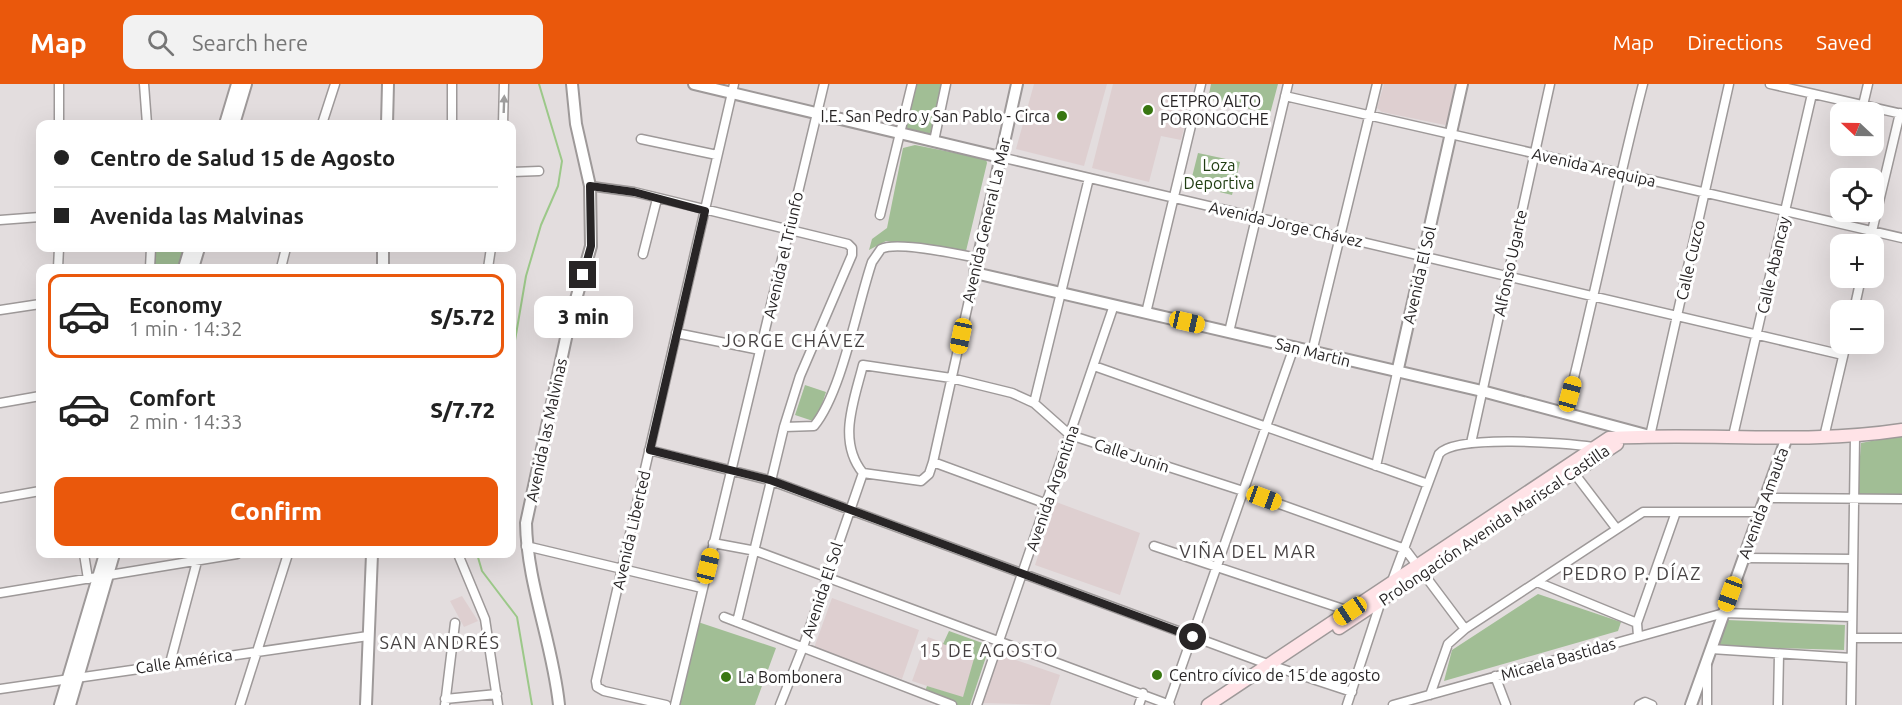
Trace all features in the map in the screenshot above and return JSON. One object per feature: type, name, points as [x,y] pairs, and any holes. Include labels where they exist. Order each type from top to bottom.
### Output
[{"type":"main road","name":"Prolongación Avenida Mariscal Castilla","points":[[1571,469],[1593,447],[1609,438],[1650,436],[1855,437],[1902,430]]},
{"type":"main road","name":"Prolongación Avenida Mariscal Castilla","points":[[1353,614],[1381,600],[1420,569],[1571,469],[1612,445],[1650,436]]},
{"type":"main road","name":"Prolongación Avenida Mariscal Castilla","points":[[1208,705],[1274,666],[1353,614],[1391,583],[1420,569]]},
{"type":"main road","name":"Prolongación Avenida Mariscal Castilla","points":[[1222,705],[1274,666]]},
{"type":"street","points":[[59,84],[59,120]]},
{"type":"street","points":[[144,84],[147,120]]},
{"type":"street","points":[[226,120],[237,84]]},
{"type":"street","points":[[235,120],[246,84]]},
{"type":"street","points":[[323,120],[335,84]]},
{"type":"street","points":[[387,120],[388,84]]},
{"type":"street","points":[[452,84],[452,120]]},
{"type":"street","points":[[503,120],[504,84]]},
{"type":"street","name":"Avenida las Malvinas","points":[[559,705],[544,621],[526,546],[526,523],[569,324],[591,246],[590,186],[576,124],[572,84]]},
{"type":"street","name":"Avenida Jorge Chávez","points":[[694,84],[733,88],[816,113],[1843,355]]},
{"type":"street","name":"Avenida el Triunfo","points":[[675,705],[824,84]]},
{"type":"street","points":[[880,215],[912,84]]},
{"type":"street","points":[[934,141],[946,84]]},
{"type":"street","name":"Avenida General La Mar","points":[[933,462],[1017,84]]},
{"type":"street","points":[[1146,313],[1201,84]]},
{"type":"street","points":[[1229,332],[1288,84]]},
{"type":"street","points":[[1312,352],[1377,84]]},
{"type":"street","name":"Avenida El Sol","points":[[1376,466],[1462,84]]},
{"type":"street","name":"Alfonso Ugarte","points":[[1471,443],[1550,84]]},
{"type":"street","points":[[1565,414],[1595,297],[1620,173],[1643,84]]},
{"type":"street","name":"Calle Cuzco","points":[[1650,436],[1729,84]]},
{"type":"street","points":[[1770,84],[1849,102]]},
{"type":"street","points":[[1864,102],[1868,84]]},
{"type":"street","name":"Avenida Liberted","points":[[666,705],[597,687],[733,88]]},
{"type":"street","name":"Calle Abancay","points":[[1733,436],[1812,94]]},
{"type":"street","name":"Avenida Arequipa","points":[[1285,96],[1902,238]]},
{"type":"street","points":[[1871,234],[1901,114],[1884,110]]},
{"type":"street","points":[[641,139],[717,156]]},
{"type":"street","points":[[516,172],[539,171]]},
{"type":"street","points":[[1034,403],[1089,178]]},
{"type":"street","points":[[590,186],[608,187],[848,244],[852,248],[852,255],[800,376],[784,427],[770,480],[756,551],[736,622]]},
{"type":"street","points":[[643,254],[657,199]]},
{"type":"street","points":[[0,220],[36,217]]},
{"type":"street","points":[[784,427],[814,426],[822,416],[846,349],[872,262],[885,247],[938,250],[977,258]]},
{"type":"street","name":"San Martin","points":[[975,273],[1482,391],[1650,436]]},
{"type":"street","points":[[0,310],[36,305]]},
{"type":"street","name":"Avenida Argentina","points":[[977,705],[1114,305]]},
{"type":"street","points":[[676,333],[760,350]]},
{"type":"street","points":[[713,543],[756,551],[999,643],[1143,693],[1169,705],[1294,347]]},
{"type":"street","points":[[1824,437],[1843,355]]},
{"type":"street","name":"Calle Junin","points":[[862,473],[856,465],[849,442],[849,421],[863,365],[951,378],[1012,393],[1034,403],[1070,435],[1243,491],[1405,549]]},
{"type":"street","points":[[1094,366],[1428,484]]},
{"type":"street","points":[[0,403],[36,397]]},
{"type":"street","name":"Avenida Amauta","points":[[1691,705],[1787,437]]},
{"type":"street","points":[[1851,705],[1855,437]]},
{"type":"street","points":[[1347,705],[1381,600],[1391,583],[1405,549],[1442,450],[1454,444],[1471,443],[1563,442],[1593,447]]},
{"type":"street","points":[[650,450],[770,480],[1193,637],[1352,692]]},
{"type":"street","points":[[862,473],[921,481],[929,474],[933,462],[1047,504]]},
{"type":"street","points":[[1571,469],[1616,528]]},
{"type":"street","name":"Avenida El Sol","points":[[780,705],[803,647],[862,473]]},
{"type":"street","points":[[0,498],[36,492]]},
{"type":"street","points":[[1765,498],[1902,499]]},
{"type":"street","points":[[1430,695],[1448,644],[1465,629],[1643,512],[1760,512]]},
{"type":"street","points":[[1638,636],[1638,623],[1676,512]]},
{"type":"street","points":[[526,546],[702,588]]},
{"type":"street","points":[[1154,546],[1353,614]]},
{"type":"street","points":[[1405,549],[1465,629]]},
{"type":"street","points":[[86,558],[98,577]]},
{"type":"street","points":[[70,705],[74,676],[104,558]]},
{"type":"street","points":[[98,577],[111,558]]},
{"type":"street","points":[[0,593],[193,558]]},
{"type":"street","points":[[170,663],[198,558]]},
{"type":"street","points":[[240,705],[287,558]]},
{"type":"street","points":[[366,705],[372,558]]},
{"type":"street","points":[[460,558],[485,620],[498,705]]},
{"type":"street","points":[[1743,558],[1853,559]]},
{"type":"street","points":[[1537,582],[1638,623]]},
{"type":"street","name":"Micaela Bastidas","points":[[1393,705],[1724,612],[1852,617]]},
{"type":"street","points":[[724,617],[952,705]]},
{"type":"street","points":[[455,623],[445,702],[497,694]]},
{"type":"street","name":"Calle América","points":[[0,689],[74,676],[368,636]]},
{"type":"street","points":[[1852,638],[1902,638]]},
{"type":"street","points":[[1711,649],[1851,658]]},
{"type":"street","points":[[1778,705],[1779,654]]},
{"type":"street","points":[[1707,662],[1707,705]]},
{"type":"street","points":[[60,705],[74,676]]},
{"type":"street","points":[[1495,676],[1506,705]]},
{"type":"street","points":[[1139,705],[1143,693]]},
{"type":"street","points":[[1639,705],[1645,702],[1652,705]]},
{"type":"shaded area","name":"I.E. San Pedro y San Pablo - Circa","points":[[1034,84],[1107,84],[1084,166],[1016,149]]},
{"type":"shaded area","name":"CETPRO ALTO PORONGOCHE","points":[[1113,84],[1195,84],[1181,140],[1161,136],[1149,182],[1092,168]]},
{"type":"shaded area","points":[[1384,84],[1458,84],[1449,122],[1445,125],[1382,112],[1377,108]]},
{"type":"shaded area","points":[[1056,502],[1140,533],[1120,595],[1035,565]]},
{"type":"shaded area","points":[[462,596],[478,621],[464,627],[450,601]]},
{"type":"shaded area","points":[[832,598],[919,630],[902,679],[814,648]]},
{"type":"shaded area","points":[[928,637],[976,655],[963,698],[912,681]]},
{"type":"shaded area","points":[[998,654],[1060,675],[1050,705],[980,703]]},
{"type":"green space","points":[[914,84],[943,84],[932,134],[904,128]]},
{"type":"green space","points":[[1211,84],[1278,84],[1270,114],[1208,99]]},
{"type":"green space","points":[[915,145],[986,159],[987,163],[966,251],[962,255],[886,241],[869,250],[872,239],[887,228],[903,148]]},
{"type":"green space","name":"Loza Deportiva","points":[[1198,153],[1240,162],[1232,195],[1190,185]]},
{"type":"green space","points":[[155,252],[184,252],[181,264],[154,264]]},
{"type":"green space","points":[[805,385],[826,392],[816,422],[795,415]]},
{"type":"green space","points":[[1902,435],[1902,497],[1857,497],[1861,443]]},
{"type":"green space","points":[[1538,594],[1621,622],[1618,631],[1444,681],[1452,650]]},
{"type":"green space","points":[[1727,620],[1845,625],[1844,650],[1718,646]]},
{"type":"green space","name":"La Bombonera","points":[[698,622],[776,648],[755,705],[680,705]]},
{"type":"green space","points":[[949,631],[988,645],[989,648],[970,705],[955,705],[924,694],[927,686],[963,697],[975,655],[943,644]]},
{"type":"waterway","points":[[516,335],[526,276],[541,225],[558,186],[562,161],[539,84]]},
{"type":"waterway","points":[[478,558],[482,571],[517,617],[532,705]]},
{"type":"place","name":"CETPRO ALTO PORONGOCHE","points":[[1148,110]]},
{"type":"place","name":"I.E. San Pedro y San Pablo - Circa","points":[[1062,116]]},
{"type":"place","name":"Centro cívico de 15 de agosto","points":[[1157,675]]},
{"type":"place","name":"La Bombonera","points":[[726,677]]},
{"type":"district","name":"JORGE CHÁVEZ","points":[[794,340]]},
{"type":"district","name":"VIÑA DEL MAR","points":[[1248,551]]},
{"type":"district","name":"PEDRO P. DÍAZ","points":[[1632,573]]},
{"type":"district","name":"SAN ANDRÉS","points":[[440,642]]},
{"type":"district","name":"15 DE AGOSTO","points":[[989,650]]},
{"type":"route","points":[[583,275],[591,246],[590,186],[634,192],[705,211],[650,450],[770,480],[1193,637]]}]
